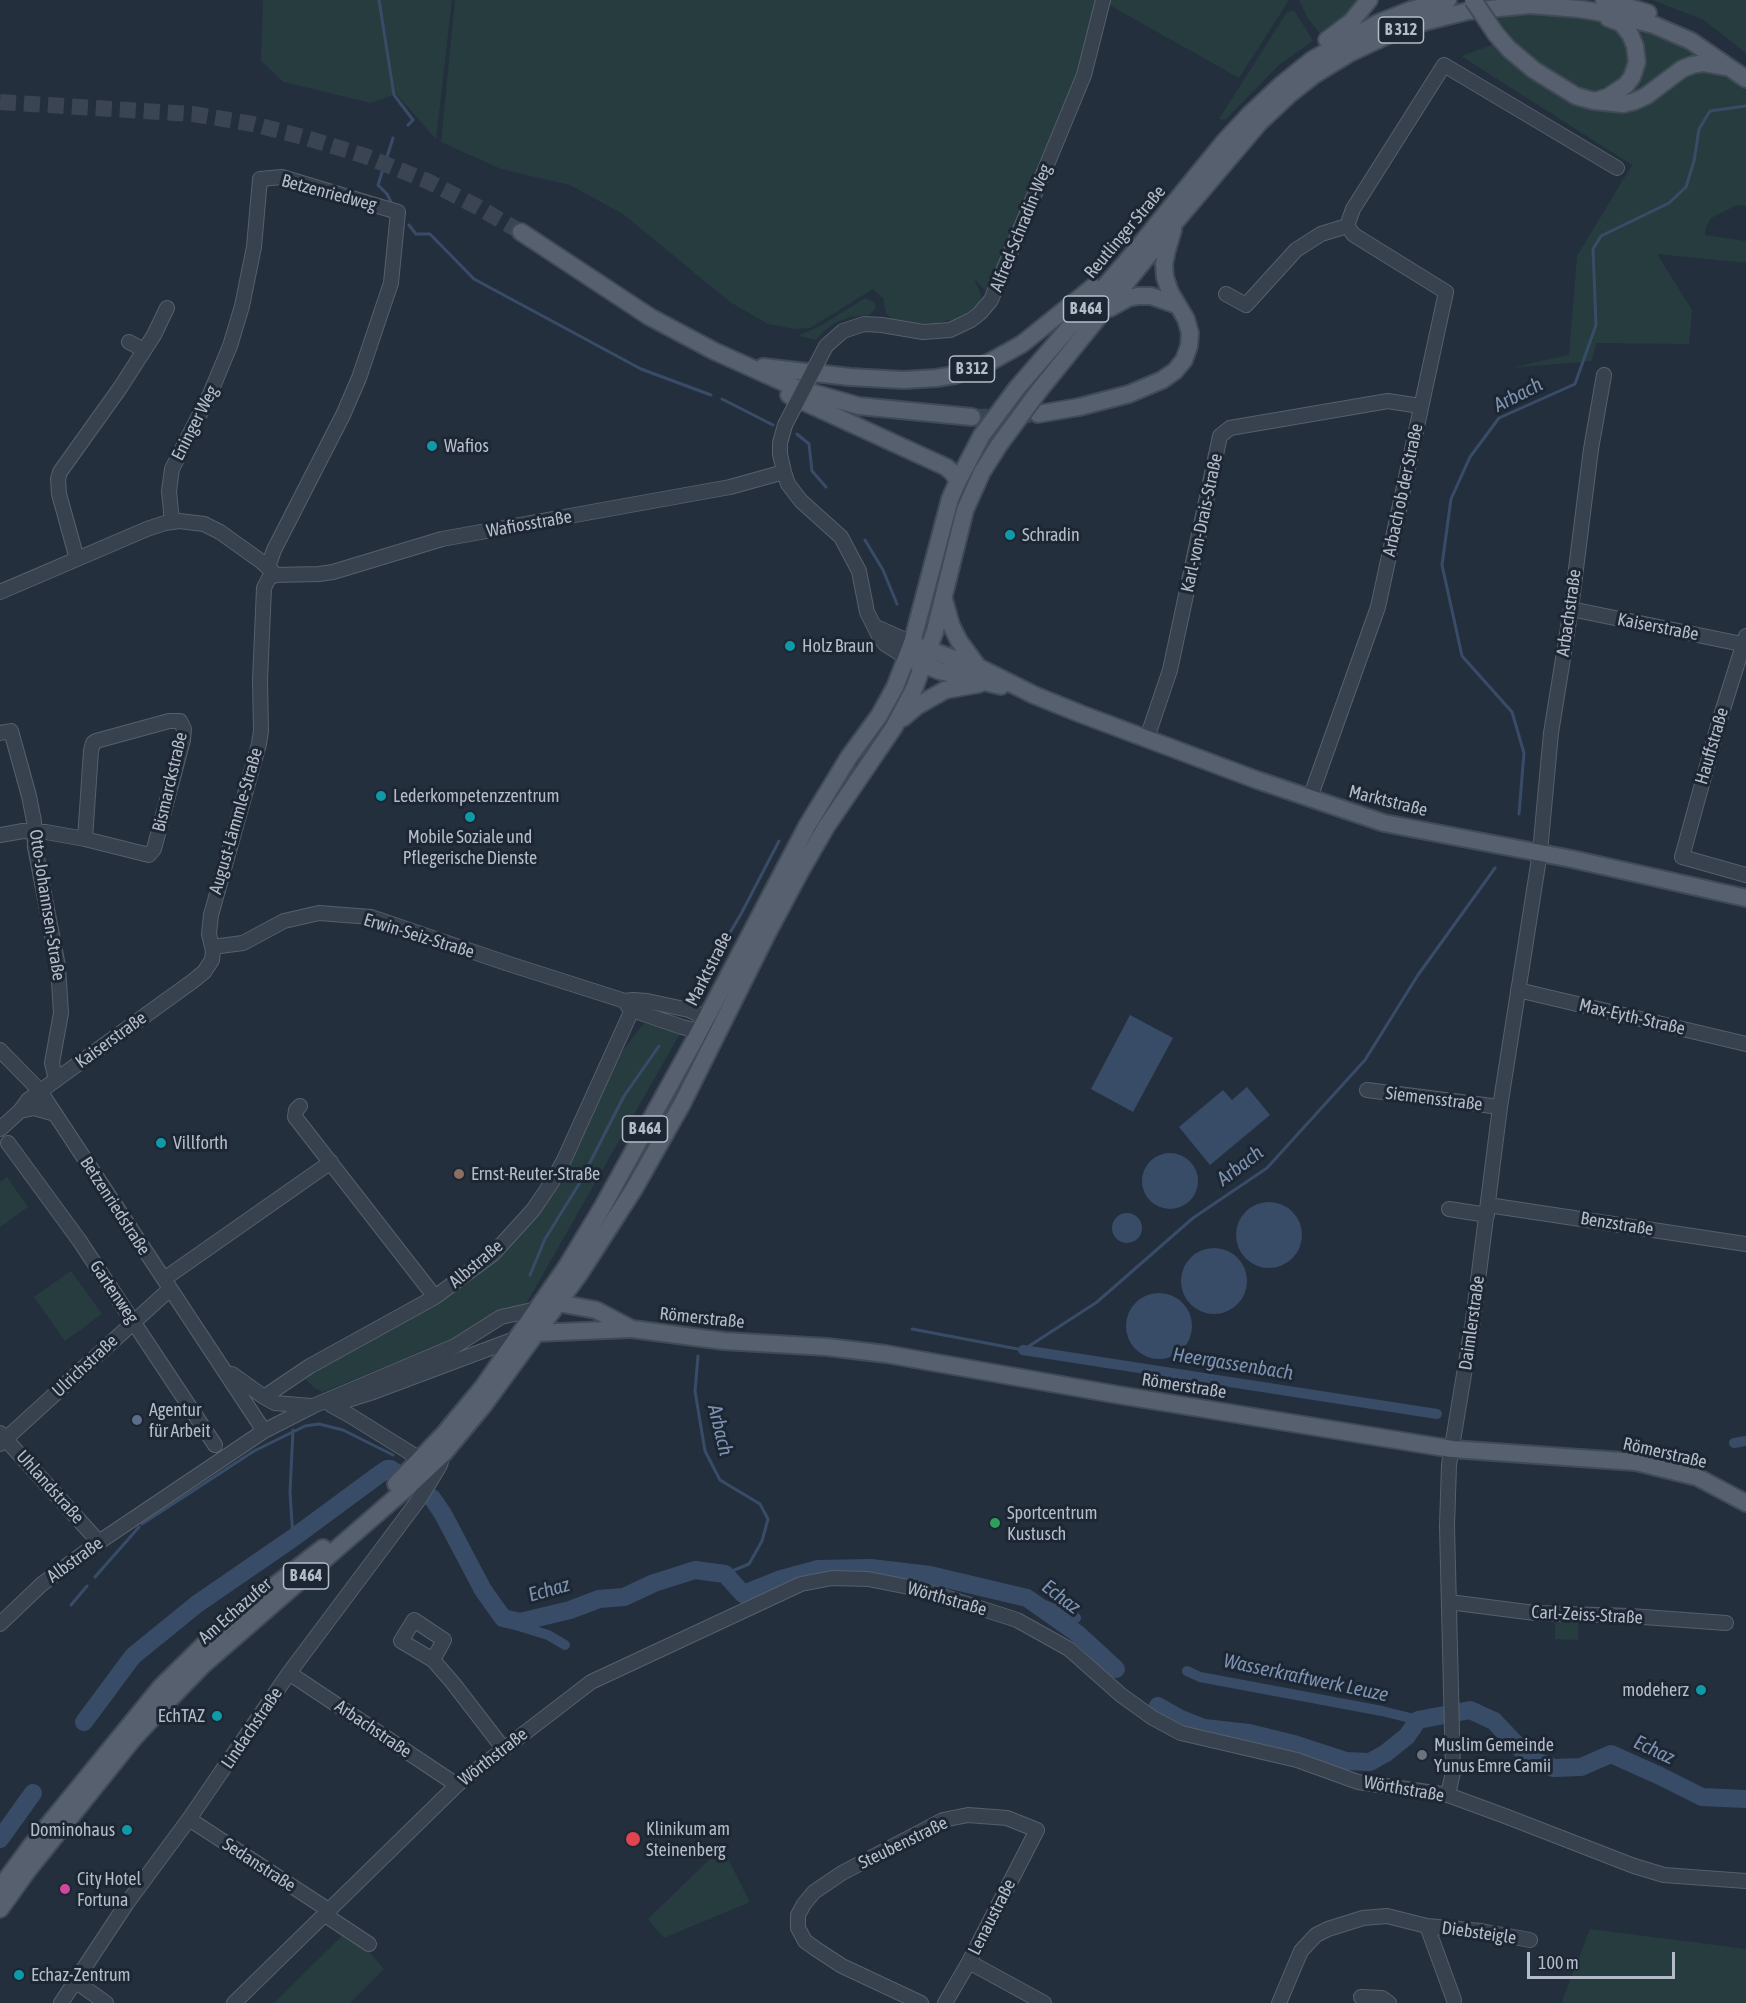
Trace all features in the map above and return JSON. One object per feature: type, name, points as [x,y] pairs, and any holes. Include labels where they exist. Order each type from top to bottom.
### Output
[{"type":"main road","name":"B 312","points":[[1313,68],[1324,42],[1351,22],[1370,0]]},
{"type":"main road","name":"B 312","points":[[1313,68],[1378,23],[1410,10],[1448,0]]},
{"type":"main road","points":[[1473,0],[1509,49],[1541,75],[1576,96],[1594,101],[1623,104],[1635,101],[1646,96],[1682,69],[1692,65],[1703,63],[1742,72]]},
{"type":"main road","name":"B 312","points":[[1313,68],[1412,25],[1468,10],[1530,5],[1563,7],[1624,3],[1688,28],[1723,49],[1742,72]]},
{"type":"main road","name":"B 312","points":[[1599,6],[1615,15],[1654,25],[1691,41],[1742,72]]},
{"type":"main road","name":"B 312","points":[[1594,101],[1608,97],[1626,85],[1632,77],[1637,62],[1635,46],[1630,34],[1621,23],[1599,6]]},
{"type":"main road","name":"Reutlinger Straße","points":[[927,658],[965,510],[982,472],[999,445],[1038,392],[1176,220],[1260,123],[1313,68]]},
{"type":"main road","name":"Reutlinger Straße","points":[[910,650],[944,521],[958,481],[982,435],[1017,388],[1250,114],[1281,85],[1313,68]]},
{"type":"main road","name":"B 312","points":[[1038,414],[1079,407],[1129,394],[1162,380],[1175,371],[1184,360],[1189,346],[1190,333],[1186,319],[1165,277],[1164,264],[1176,220]]},
{"type":"main road","name":"B 312","points":[[520,232],[650,317],[739,363],[796,388],[859,406],[972,417]]},
{"type":"main road","name":"B 312","points":[[739,363],[778,370],[904,380],[955,375],[988,363],[1022,344],[1131,256]]},
{"type":"main road","points":[[1104,311],[1128,298],[1138,296],[1157,298],[1177,305]]},
{"type":"main road","name":"B 312","points":[[739,363],[782,391],[821,411],[946,467],[958,481]]},
{"type":"main road","name":"B 312","points":[[778,370],[904,411]]},
{"type":"main road","points":[[944,599],[951,625],[959,641],[978,667]]},
{"type":"main road","points":[[910,650],[927,658]]},
{"type":"main road","name":"Marktstraße","points":[[532,1326],[602,1208],[803,833],[849,757],[879,716],[895,687],[910,650]]},
{"type":"main road","name":"Marktstraße","points":[[927,658],[940,671],[1034,694]]},
{"type":"main road","name":"Marktstraße","points":[[927,658],[978,667],[1034,694],[1147,738],[1384,823],[1540,852],[1746,898]]},
{"type":"main road","name":"Marktstraße","points":[[558,1304],[634,1189],[682,1104],[800,872],[826,826],[894,727],[927,658]]},
{"type":"main road","points":[[894,727],[917,706],[945,690],[988,682]]},
{"type":"main road","points":[[580,1273],[584,1295],[596,1310]]},
{"type":"main road","name":"Am Echazufer","points":[[0,1909],[28,1870],[133,1739],[203,1665],[410,1489],[422,1469],[483,1387],[532,1326],[558,1304]]},
{"type":"main road","name":"Römerstraße","points":[[558,1304],[596,1310],[632,1329],[724,1341],[827,1347],[886,1354],[1143,1399],[1452,1449],[1636,1462],[1697,1477],[1746,1503]]},
{"type":"main road","name":"Römerstraße","points":[[532,1326],[569,1316],[611,1318]]},
{"type":"main road","points":[[532,1326],[562,1332],[632,1329]]},
{"type":"main road","name":"Am Echazufer","points":[[422,1469],[443,1454],[483,1406],[519,1356],[532,1326]]},
{"type":"main road","points":[[519,1356],[562,1332]]},
{"type":"main road","name":"Am Echazufer","points":[[0,1888],[31,1846],[160,1688],[224,1625],[329,1543],[410,1489]]},
{"type":"street","name":"Alfred-Schradin-Weg","points":[[784,472],[780,443],[785,425],[826,346],[843,331],[864,324],[923,332],[950,330],[971,320],[992,300],[1084,75],[1103,0]]},
{"type":"street","points":[[1226,294],[1246,305],[1296,250],[1321,234],[1347,226],[1353,209],[1444,65],[1617,168]]},
{"type":"street","name":"Betzenriedweg","points":[[260,179],[282,177],[398,212]]},
{"type":"street","name":"Eninger Weg","points":[[172,522],[169,491],[172,469],[210,394],[230,346],[242,306],[254,248],[260,179]]},
{"type":"street","name":"August-Lämmle-Straße","points":[[204,972],[212,960],[211,915],[260,738],[264,588],[271,571],[274,550],[343,415],[359,378],[391,283],[398,212]]},
{"type":"street","name":"Arbach ob der Straße","points":[[1310,798],[1378,607],[1446,292],[1354,235],[1347,226]]},
{"type":"street","points":[[77,559],[59,494],[60,472],[120,388],[167,308]]},
{"type":"street","points":[[129,342],[144,350]]},
{"type":"street","name":"Arbachstraße","points":[[1540,852],[1551,734],[1591,449],[1604,375]]},
{"type":"street","name":"Karl-von-Drais-Straße","points":[[1147,738],[1170,670],[1220,436],[1230,428],[1388,401],[1420,406]]},
{"type":"street","points":[[784,472],[796,496],[841,537],[859,571],[867,612],[874,626],[910,650]]},
{"type":"street","name":"Wafiosstraße","points":[[271,571],[319,574],[333,572],[441,540],[730,487],[784,472]]},
{"type":"street","points":[[0,592],[147,529],[172,522],[196,522],[212,528],[271,571]]},
{"type":"street","name":"Kaiserstraße","points":[[1570,609],[1745,642]]},
{"type":"street","name":"Hauffstraße","points":[[1745,642],[1710,755],[1682,857],[1746,875]]},
{"type":"street","name":"Bismarckstraße","points":[[0,835],[34,831],[86,839],[143,854],[152,854],[183,740],[184,729],[180,721],[169,721],[93,743],[86,839]]},
{"type":"street","name":"Otto-Johannsen-Straße","points":[[6,732],[29,796],[35,847],[60,980],[61,1012],[52,1063],[56,1080]]},
{"type":"street","name":"Daimlerstraße","points":[[1448,1796],[1453,1772],[1447,1526],[1449,1465],[1488,1210],[1500,1107],[1540,852]]},
{"type":"street","name":"Erwin-Seiz-Straße","points":[[212,947],[243,943],[284,921],[319,913],[371,917],[628,1006],[702,1025],[718,1034]]},
{"type":"street","name":"Kaiserstraße","points":[[0,1129],[40,1090],[204,972]]},
{"type":"street","name":"Max-Eyth-Straße","points":[[1518,990],[1746,1044]]},
{"type":"street","name":"Albstraße","points":[[313,1406],[275,1403],[264,1397],[310,1366],[435,1297],[493,1254],[533,1210],[564,1160],[628,1006]]},
{"type":"street","name":"Betzenriedstraße","points":[[0,1050],[40,1090],[224,1368],[270,1427]]},
{"type":"street","name":"Siemensstraße","points":[[1367,1090],[1500,1107]]},
{"type":"street","points":[[300,1106],[296,1110],[295,1117],[435,1297]]},
{"type":"street","points":[[20,1111],[30,1108],[55,1114]]},
{"type":"street","name":"Gartenweg","points":[[8,1143],[79,1240],[215,1446]]},
{"type":"street","name":"Ulrichstraße","points":[[2,1438],[134,1322],[167,1284],[332,1162]]},
{"type":"street","name":"Benzstraße","points":[[1449,1209],[1488,1210],[1746,1244]]},
{"type":"street","name":"Albstraße","points":[[0,1624],[42,1584],[99,1542],[270,1427],[313,1406],[455,1346],[501,1317],[532,1326]]},
{"type":"street","name":"Albstraße","points":[[270,1427],[331,1405],[355,1399],[532,1326]]},
{"type":"street","name":"Betzenriedstraße","points":[[224,1368],[264,1397]]},
{"type":"street","points":[[351,1416],[355,1399]]},
{"type":"street","points":[[331,1405],[351,1416],[422,1469]]},
{"type":"street","name":"Uhlandstraße","points":[[2,1438],[99,1542]]},
{"type":"street","name":"Lindachstraße","points":[[61,2003],[127,1904],[189,1819],[289,1673],[410,1489]]},
{"type":"street","name":"Wörthstraße","points":[[234,2003],[457,1785],[591,1682],[801,1584],[832,1578],[868,1579],[924,1590],[1017,1620],[1069,1649],[1121,1695],[1153,1718],[1180,1733],[1297,1760],[1358,1782],[1448,1796],[1634,1866],[1664,1875],[1746,1881]]},
{"type":"street","name":"Carl-Zeiss-Straße","points":[[1449,1602],[1535,1613],[1630,1616],[1726,1623]]},
{"type":"street","points":[[433,1660],[503,1748]]},
{"type":"street","name":"Arbachstraße","points":[[289,1673],[457,1785]]},
{"type":"street","name":"Steubenstraße","points":[[921,2003],[842,1966],[806,1941],[798,1928],[798,1915],[804,1904],[814,1892],[842,1874],[943,1820],[968,1815],[1006,1818],[1037,1830]]},
{"type":"street","name":"Sedanstraße","points":[[189,1819],[369,1944]]},
{"type":"street","name":"Lenaustraße","points":[[945,2003],[969,1962],[1037,1830]]},
{"type":"street","name":"Diebsteigle","points":[[1279,2003],[1300,1951],[1316,1935],[1363,1918],[1387,1916],[1428,1926],[1481,1931],[1530,1940]]},
{"type":"street","name":"Diebsteigle","points":[[1428,1926],[1454,2000]]},
{"type":"street","points":[[969,1962],[1044,2003]]},
{"type":"street","points":[[75,1981],[106,2003]]},
{"type":"street","points":[[1361,1997],[1382,1998],[1389,2003]]},
{"type":"green space","points":[[263,0],[452,0],[436,139],[396,94],[371,103],[283,82],[261,61]]},
{"type":"green space","points":[[455,0],[1102,0],[1083,74],[991,297],[974,278],[981,295],[980,302],[968,312],[954,319],[934,324],[915,323],[892,319],[886,313],[883,297],[873,289],[810,328],[795,329],[768,324],[730,302],[623,214],[570,185],[501,169],[441,142]]},
{"type":"green space","points":[[1104,0],[1289,0],[1239,78]]},
{"type":"green space","points":[[1299,0],[1358,0],[1323,38],[1307,17]]},
{"type":"green space","points":[[1652,0],[1746,0],[1746,53],[1704,20]]},
{"type":"green space","points":[[1294,10],[1313,41],[1280,64],[1225,120],[1219,119],[1287,12]]},
{"type":"green space","points":[[1530,11],[1599,19],[1616,26],[1625,36],[1630,59],[1627,71],[1621,80],[1610,87],[1596,91],[1580,91],[1552,75],[1520,47],[1496,14]]},
{"type":"green space","points":[[1628,22],[1703,53],[1624,98],[1636,78]]},
{"type":"green space","points":[[1492,45],[1565,99],[1604,110],[1634,108],[1694,69],[1727,74],[1746,90],[1746,206],[1737,205],[1711,218],[1705,235],[1746,241],[1746,263],[1657,254],[1692,310],[1689,344],[1596,343],[1592,361],[1510,368],[1569,355],[1577,256],[1632,165],[1461,56]]},
{"type":"green space","points":[[865,298],[874,302],[876,307],[869,315],[850,317],[835,323],[816,340],[800,336],[822,325]]},
{"type":"green space","points":[[644,1023],[681,1032],[522,1311],[323,1392],[314,1388],[306,1379],[311,1370],[438,1301],[536,1211],[598,1082]]},
{"type":"green space","points":[[7,1177],[28,1207],[0,1227],[0,1182]]},
{"type":"green space","points":[[71,1271],[102,1314],[65,1341],[34,1297]]},
{"type":"green space","points":[[1555,1621],[1578,1622],[1578,1640],[1555,1639]]},
{"type":"green space","points":[[722,1847],[750,1902],[664,1938],[648,1919]]},
{"type":"green space","points":[[1590,1929],[1746,1949],[1746,2003],[1565,2003],[1562,2001]]},
{"type":"green space","points":[[345,1933],[364,1946],[384,1969],[350,2003],[274,2003]]},
{"type":"water","points":[[1130,1015],[1173,1038],[1133,1112],[1091,1089]]},
{"type":"water","points":[[1247,1087],[1270,1115],[1210,1165],[1179,1127],[1223,1090],[1232,1100]]},
{"type":"water","points":[[1165,1153],[1175,1153],[1190,1161],[1196,1170],[1198,1181],[1196,1192],[1190,1201],[1175,1209],[1165,1209],[1154,1204],[1147,1197],[1142,1186],[1142,1176],[1147,1165],[1154,1158]]},
{"type":"water","points":[[1269,1202],[1282,1205],[1292,1212],[1299,1222],[1302,1235],[1299,1248],[1292,1258],[1282,1265],[1269,1268],[1256,1265],[1246,1258],[1239,1248],[1236,1235],[1239,1222],[1246,1212],[1256,1205]]},
{"type":"water","points":[[1127,1213],[1137,1218],[1142,1228],[1137,1238],[1127,1243],[1117,1238],[1112,1228],[1117,1218]]},
{"type":"water","points":[[1214,1248],[1227,1251],[1237,1258],[1244,1268],[1247,1281],[1244,1294],[1237,1304],[1227,1311],[1214,1314],[1201,1311],[1191,1304],[1184,1294],[1181,1281],[1184,1268],[1191,1258],[1201,1251]]},
{"type":"water","points":[[1159,1293],[1172,1296],[1182,1303],[1189,1313],[1192,1326],[1189,1339],[1182,1349],[1172,1356],[1159,1359],[1146,1356],[1136,1349],[1129,1339],[1126,1326],[1129,1313],[1136,1303],[1146,1296]]},
{"type":"waterway","points":[[379,0],[394,95],[413,120],[408,125]]},
{"type":"waterway","name":"Arbach","points":[[1519,814],[1524,753],[1512,712],[1462,656],[1442,565],[1451,499],[1470,457],[1499,418],[1575,384],[1596,325],[1593,249],[1601,236],[1669,203],[1686,187],[1694,161],[1699,129],[1710,111],[1746,106]]},
{"type":"waterway","points":[[391,202],[378,185],[393,138]]},
{"type":"waterway","points":[[409,225],[416,234],[430,234],[474,279],[641,369],[711,395]]},
{"type":"waterway","points":[[722,399],[773,425]]},
{"type":"waterway","points":[[797,434],[809,444],[812,471],[826,487]]},
{"type":"waterway","points":[[865,540],[883,570],[897,604]]},
{"type":"waterway","points":[[695,992],[741,914],[779,841]]},
{"type":"waterway","name":"Arbach","points":[[912,1329],[1023,1350],[1097,1302],[1193,1218],[1267,1168],[1365,1060],[1418,975],[1495,868]]},
{"type":"waterway","points":[[530,1275],[545,1239],[579,1184],[624,1096],[659,1046]]},
{"type":"waterway","name":"Heergassenbach","points":[[1023,1350],[1437,1414]]},
{"type":"waterway","name":"Arbach","points":[[698,1356],[695,1391],[705,1451],[720,1480],[760,1504],[768,1519],[762,1541],[749,1564],[725,1574]]},
{"type":"waterway","points":[[142,1524],[254,1451],[305,1426],[319,1424],[343,1430],[393,1455]]},
{"type":"waterway","points":[[293,1430],[290,1492],[293,1538]]},
{"type":"waterway","name":"Heergassenbach","points":[[1734,1443],[1746,1441]]},
{"type":"waterway","name":"Echaz","points":[[84,1722],[133,1656],[197,1604],[293,1538],[387,1469],[391,1469],[432,1498],[443,1514],[483,1590],[503,1618],[520,1622],[570,1610],[599,1599],[624,1597],[654,1583],[695,1570],[725,1574],[743,1594],[778,1580],[818,1569],[871,1568],[930,1575],[1027,1598],[1078,1634],[1116,1669]]},
{"type":"waterway","points":[[95,1577],[139,1527]]},
{"type":"waterway","points":[[71,1605],[87,1586]]},
{"type":"waterway","name":"Wasserkraftwerk Leuze","points":[[1027,1598],[1076,1618]]},
{"type":"waterway","points":[[503,1618],[519,1626],[548,1635],[565,1645]]},
{"type":"waterway","name":"Wasserkraftwerk Leuze","points":[[1187,1671],[1200,1677],[1382,1711],[1418,1720]]},
{"type":"waterway","name":"Echaz","points":[[1158,1706],[1204,1728],[1249,1733],[1294,1744],[1346,1761],[1370,1762],[1386,1753],[1407,1736],[1418,1720],[1470,1710],[1494,1721],[1530,1759],[1554,1768],[1581,1767],[1611,1754],[1702,1797],[1746,1799]]},
{"type":"waterway","name":"Echaz","points":[[0,1839],[33,1793]]},
{"type":"tunnel","points":[[0,102],[193,114],[253,124],[365,156],[427,181],[521,232]]},
{"type":"tunnel","points":[[972,417],[1031,415]]},
{"type":"place","name":"Wafios","points":[[432,446]]},
{"type":"place","name":"Schradin","points":[[1010,535]]},
{"type":"place","name":"Holz Braun","points":[[790,646]]},
{"type":"place","name":"Lederkompetenzzentrum","points":[[381,796]]},
{"type":"place","name":"Mobile Soziale und Pflegerische Dienste","points":[[470,817]]},
{"type":"place","name":"Villforth","points":[[161,1143]]},
{"type":"place","name":"Ernst-Reuter-Straße","points":[[459,1174]]},
{"type":"place","name":"Agentur für Arbeit","points":[[137,1420]]},
{"type":"place","name":"Sportcentrum Kustusch","points":[[995,1523]]},
{"type":"place","name":"modeherz","points":[[1701,1690]]},
{"type":"place","name":"EchTAZ","points":[[217,1716]]},
{"type":"place","name":"Muslim Gemeinde Yunus Emre Camii","points":[[1422,1755]]},
{"type":"place","name":"Dominohaus","points":[[127,1830]]},
{"type":"place","name":"Klinikum am Steinenberg","points":[[633,1839]]},
{"type":"place","name":"City Hotel Fortuna","points":[[65,1889]]},
{"type":"place","name":"Echaz-Zentrum","points":[[19,1975]]}]
